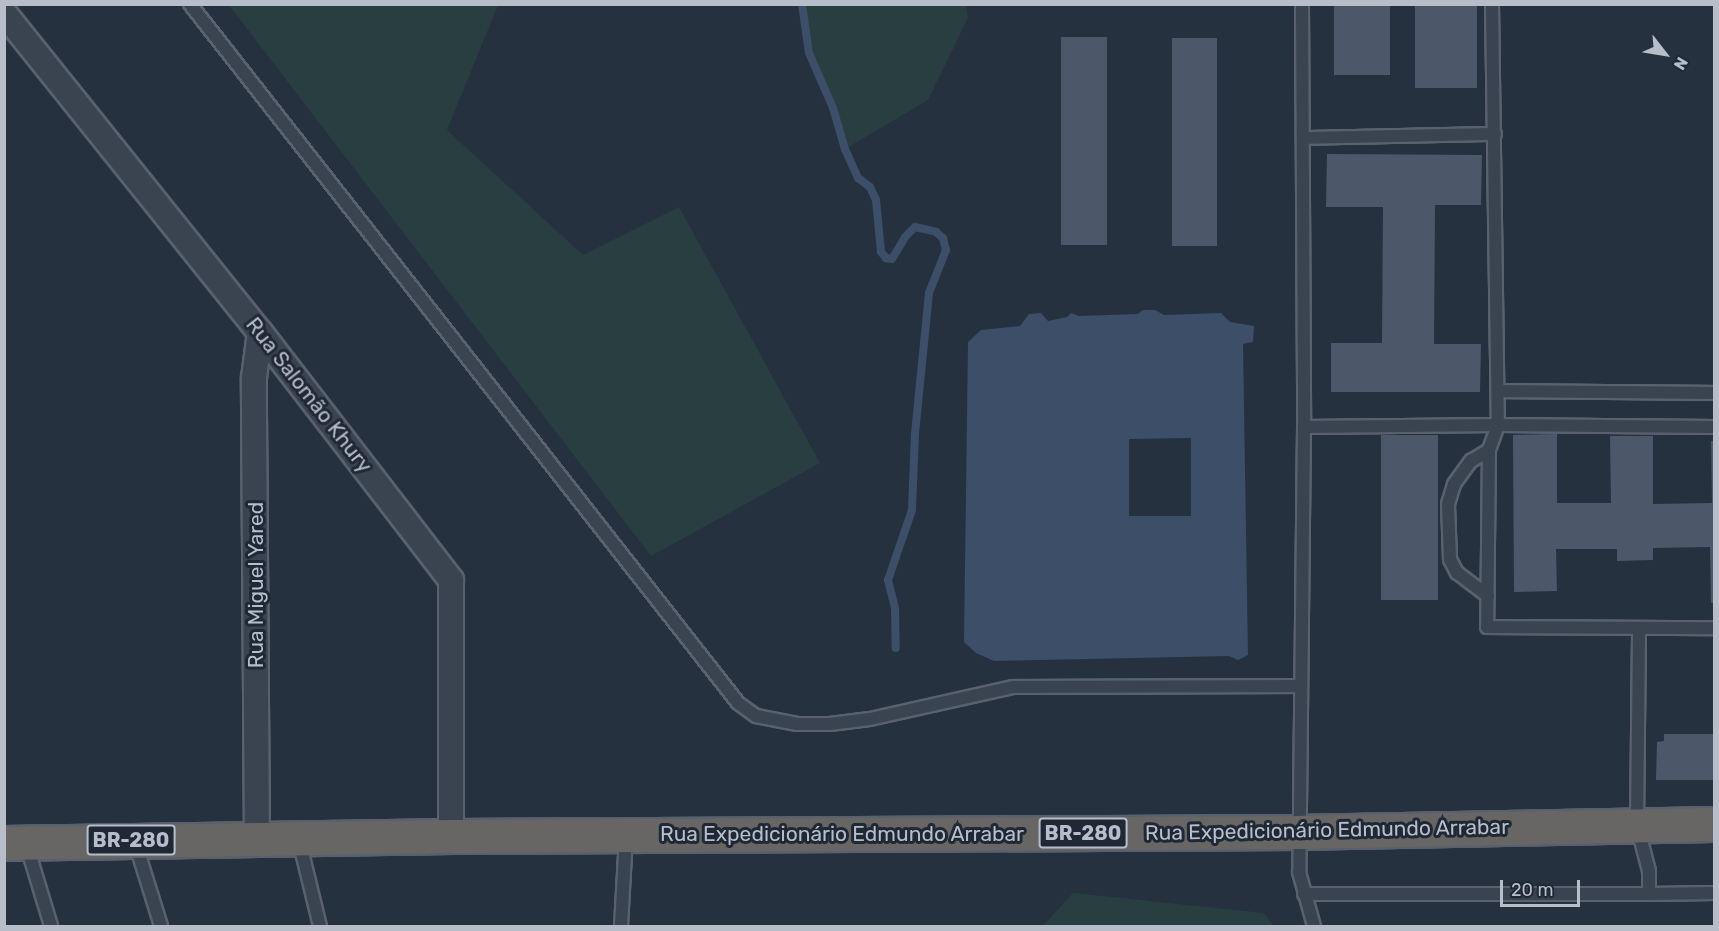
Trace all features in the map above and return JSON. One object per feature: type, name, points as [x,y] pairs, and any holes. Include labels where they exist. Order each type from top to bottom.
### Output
[{"type":"highway","name":"Rua Expedicionário Edmundo Arrabar","points":[[15,842],[451,836],[1300,832],[1714,824]]},
{"type":"street","name":"Rua Salomão Khury","points":[[4,13],[260,332],[450,580],[451,836]]},
{"type":"street","name":"Rua Miguel Yared","points":[[257,839],[254,378],[260,332]]},
{"type":"lane","points":[[190,4],[731,694],[756,716],[797,724],[830,724],[870,719],[1013,687],[1301,686]]},
{"type":"lane","points":[[1302,4],[1304,427],[1299,872],[1314,927]]},
{"type":"lane","points":[[1492,4],[1498,425],[1489,450],[1487,627],[1714,628]]},
{"type":"lane","points":[[1303,138],[1495,134]]},
{"type":"lane","points":[[1498,391],[1714,393]]},
{"type":"lane","points":[[1304,427],[1498,425],[1714,427]]},
{"type":"lane","points":[[1488,596],[1457,573],[1450,559],[1448,504],[1455,484],[1471,461],[1489,450]]},
{"type":"lane","points":[[1639,629],[1637,825],[1649,871],[1649,894]]},
{"type":"lane","points":[[621,927],[626,835]]},
{"type":"lane","points":[[299,839],[320,927]]},
{"type":"lane","points":[[135,840],[161,927]]},
{"type":"lane","points":[[15,842],[51,927]]},
{"type":"lane","points":[[1305,894],[1714,893]]},
{"type":"green space","points":[[229,5],[498,5],[447,130],[583,255],[679,207],[820,463],[651,556]]},
{"type":"green space","points":[[802,5],[966,5],[968,18],[928,100],[845,149],[833,108],[809,53]]},
{"type":"green space","points":[[1073,893],[1264,913],[1274,926],[1043,926]]},
{"type":"water","points":[[1143,310],[1155,310],[1164,315],[1221,313],[1230,322],[1254,326],[1253,342],[1243,344],[1248,655],[1238,660],[1229,656],[994,661],[976,653],[964,642],[968,342],[981,330],[1020,326],[1029,314],[1041,313],[1048,321],[1067,317],[1071,313],[1079,316],[1138,314]],"holes":[[[1191,438],[1191,516],[1129,516],[1129,439]]]},
{"type":"building","points":[[1334,4],[1390,4],[1390,75],[1334,75]]},
{"type":"building","points":[[1415,4],[1477,4],[1477,88],[1415,88]]},
{"type":"building","points":[[1061,37],[1107,37],[1107,245],[1061,245]]},
{"type":"building","points":[[1172,38],[1217,38],[1217,246],[1172,246]]},
{"type":"building","points":[[1327,154],[1482,155],[1481,205],[1435,205],[1434,344],[1481,344],[1480,392],[1331,392],[1331,343],[1382,343],[1383,207],[1326,207]]},
{"type":"building","points":[[1557,434],[1557,503],[1611,503],[1610,436],[1653,436],[1653,504],[1712,503],[1711,441],[1714,441],[1714,603],[1711,603],[1710,547],[1653,548],[1653,560],[1617,561],[1617,549],[1556,549],[1557,591],[1514,592],[1513,435]]},
{"type":"building","points":[[1381,435],[1438,435],[1438,600],[1381,600]]},
{"type":"building","points":[[1664,734],[1714,734],[1714,780],[1656,780],[1657,742],[1664,741]]},
{"type":"waterway","points":[[802,4],[809,53],[833,108],[845,149],[858,178],[870,187],[876,200],[881,252],[886,258],[892,259],[905,237],[915,227],[936,232],[943,238],[946,250],[929,293],[915,434],[912,510],[888,580],[895,609],[896,648]]}]
